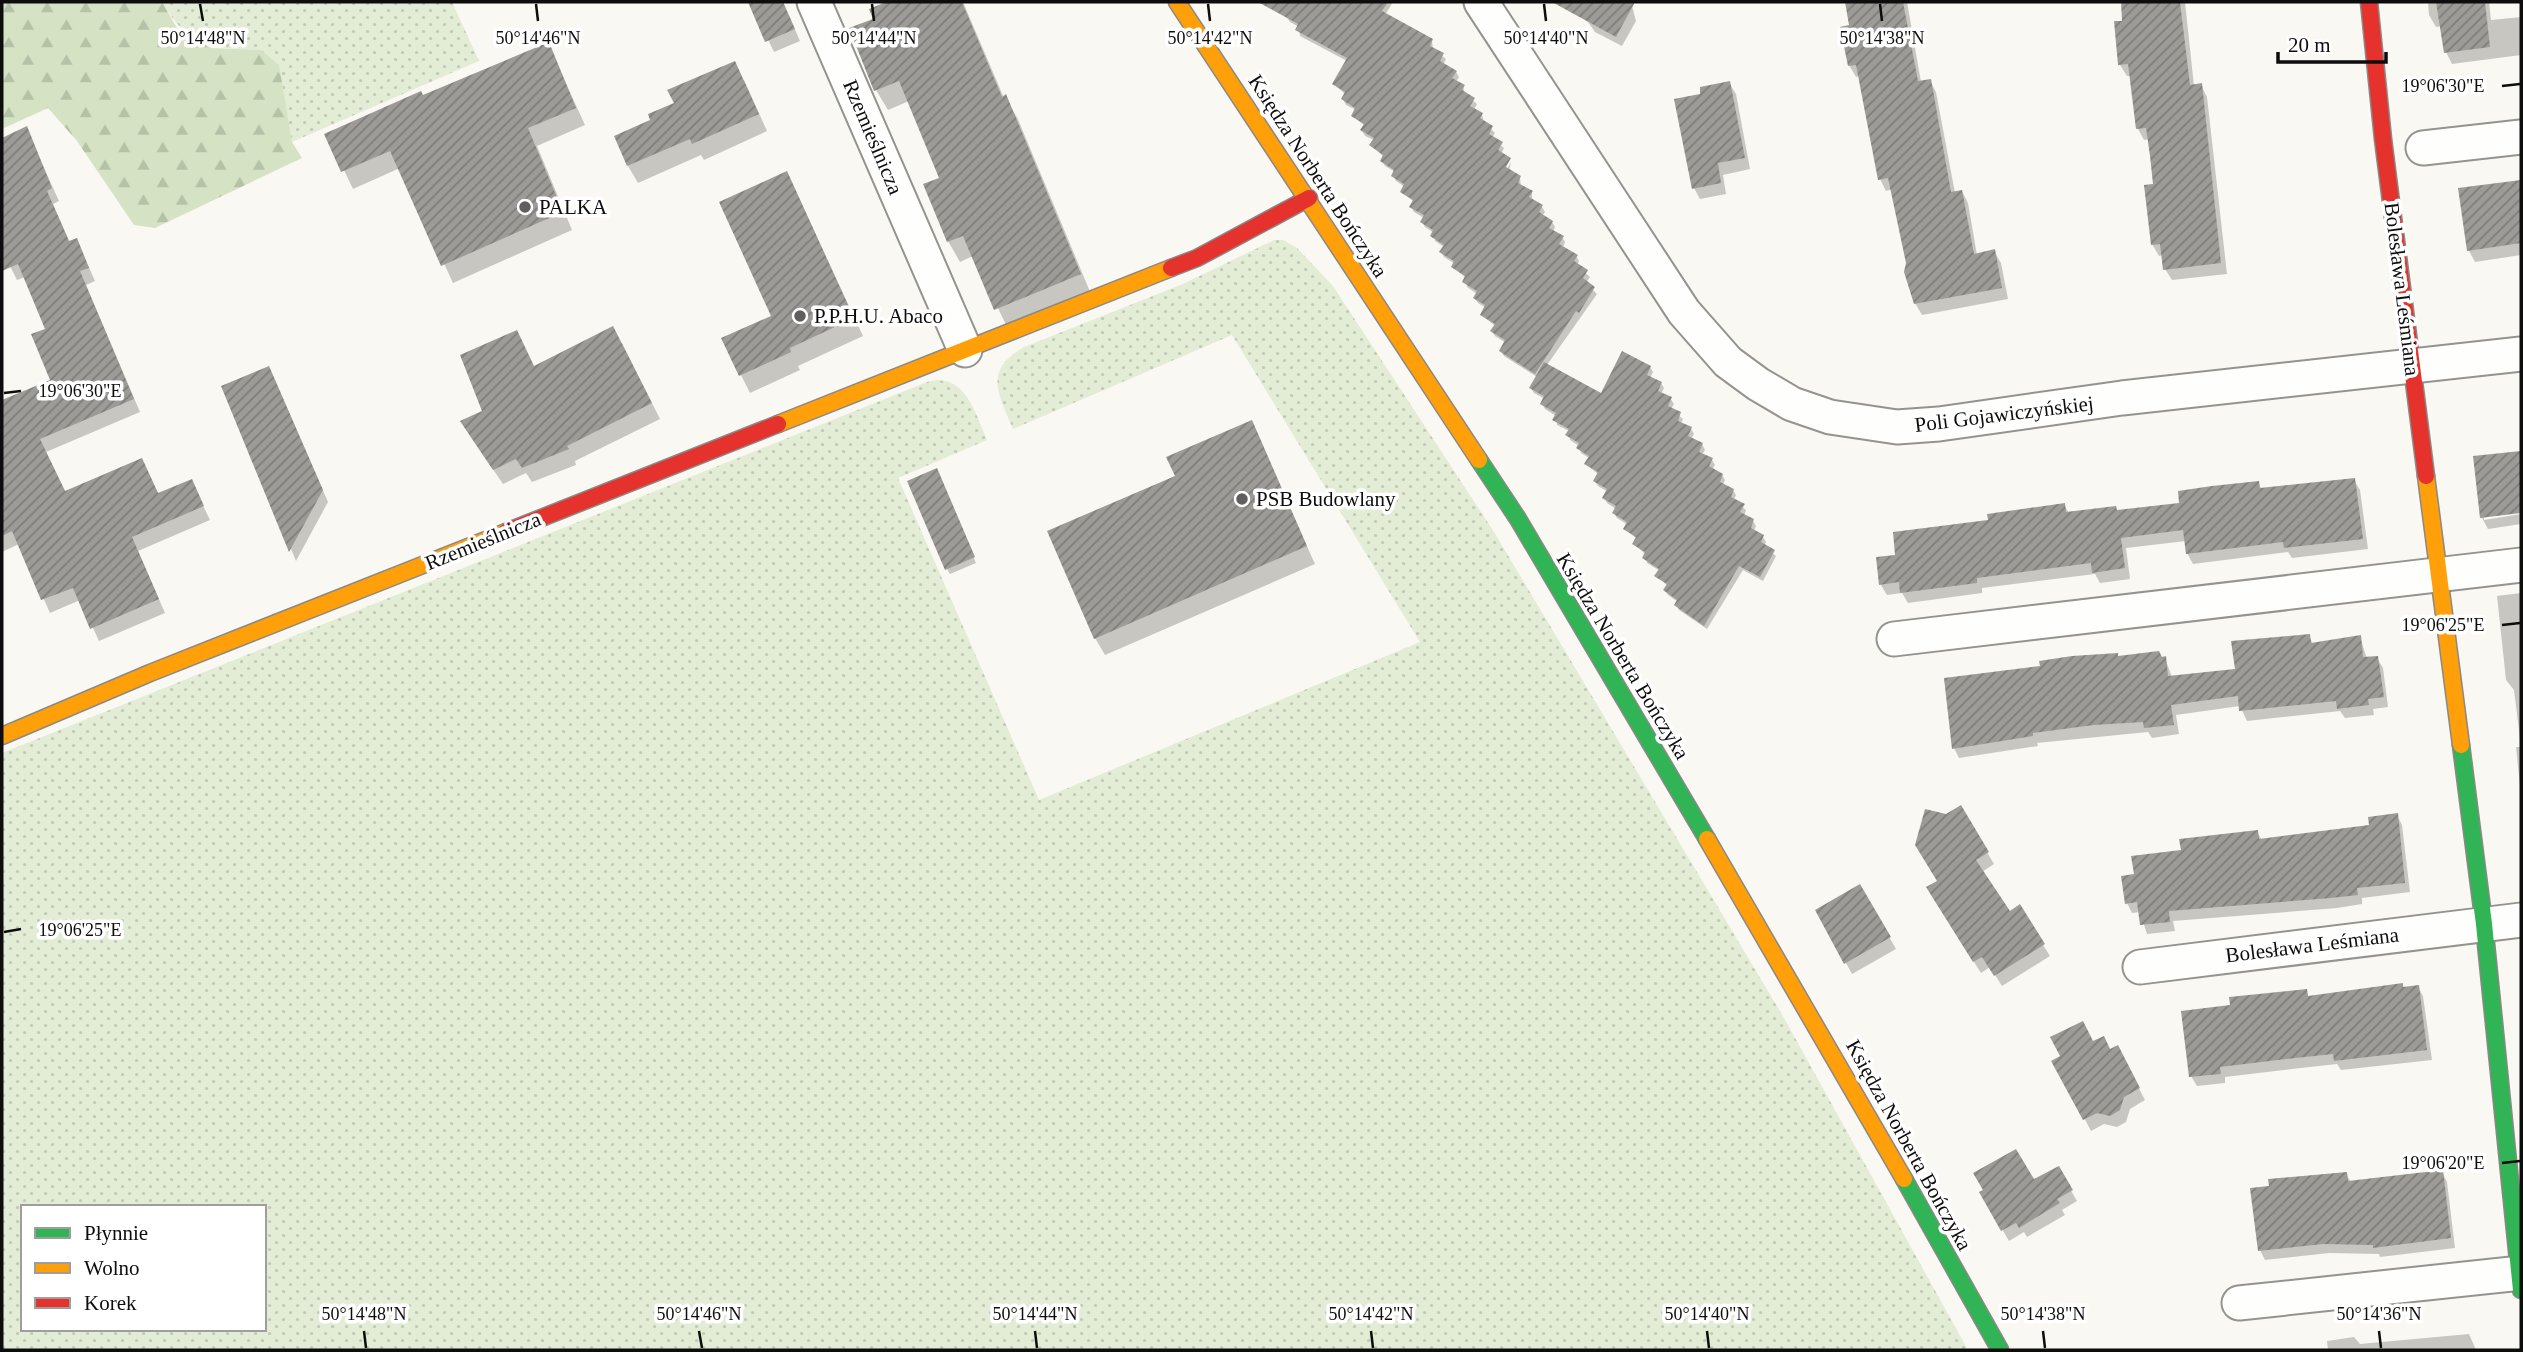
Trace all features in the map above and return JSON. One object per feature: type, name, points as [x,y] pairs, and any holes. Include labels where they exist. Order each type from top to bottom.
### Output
[{"type":"street","name":"Rzemieślnicza","points":[[814,2],[965,350]]},
{"type":"street","name":"Księdza Norberta Bończyka","points":[[1177,2],[1309,198],[1518,519],[1820,1030],[2000,1350]]},
{"type":"street","name":"Poli Gojawiczyńskiej","points":[[1481,2],[1684,312],[1728,362],[1792,404],[1830,417],[1897,427],[2521,354]]},
{"type":"street","name":"Bolesława Leśmiana","points":[[2239,1303],[2521,1279],[2484,924],[2438,575],[2369,2]]},
{"type":"street","points":[[2423,148],[2521,137]]},
{"type":"street","name":"Rzemieślnicza","points":[[2,736],[162,668],[1197,258],[1309,198]]},
{"type":"street","points":[[1894,639],[2521,565]]},
{"type":"street","name":"Bolesława Leśmiana","points":[[2140,967],[2521,920]]},
{"type":"green space","points":[[2,2],[162,2],[177,28],[211,48],[261,50],[279,65],[292,142],[302,158],[155,228],[134,225],[77,141],[48,108],[2,129]]},
{"type":"green space","points":[[162,2],[452,2],[479,61],[292,142],[287,118],[261,50],[203,43],[182,29]]},
{"type":"green space","points":[[1274,240],[1283,240],[1297,248],[1333,286],[1494,532],[1784,1018],[1968,1350],[2,1350],[2,753],[927,382],[940,380],[960,388],[973,407],[987,440],[898,478],[1039,800],[1420,642],[1232,335],[1013,429],[999,394],[999,374],[1011,356],[1024,347],[1183,284]]},
{"type":"building","points":[[748,2],[783,2],[795,29],[765,42]]},
{"type":"building","points":[[886,2],[962,2],[1002,97],[1006,94],[1081,274],[994,310],[963,236],[947,242],[923,184],[939,178],[899,81],[874,91],[849,28],[873,19],[869,9]]},
{"type":"building","points":[[1258,2],[1388,2],[1382,11],[1433,39],[1430,46],[1444,53],[1440,61],[1457,71],[1452,78],[1465,85],[1462,90],[1475,98],[1470,106],[1483,113],[1480,118],[1493,126],[1489,134],[1503,142],[1498,150],[1511,158],[1506,167],[1521,176],[1518,183],[1533,191],[1529,197],[1543,205],[1539,212],[1553,221],[1549,228],[1564,236],[1559,244],[1578,255],[1574,261],[1588,270],[1583,278],[1595,287],[1535,374],[1499,351],[1505,340],[1490,331],[1495,324],[1480,315],[1485,305],[1473,298],[1477,291],[1462,282],[1465,276],[1451,267],[1454,261],[1439,252],[1444,245],[1430,236],[1433,230],[1420,222],[1424,215],[1409,207],[1413,200],[1400,192],[1404,184],[1391,176],[1394,170],[1380,161],[1383,155],[1369,145],[1374,138],[1360,130],[1364,124],[1351,116],[1355,108],[1341,99],[1345,92],[1332,84],[1347,58],[1295,30],[1298,24]]},
{"type":"building","points":[[1552,2],[1635,2],[1616,37]]},
{"type":"building","points":[[1845,2],[1903,2],[1918,81],[1931,79],[1951,192],[1962,190],[1974,254],[1995,249],[2002,288],[1914,304],[1904,272],[1906,263],[1888,178],[1878,180],[1856,65],[1848,66],[1840,27],[1849,25]]},
{"type":"building","points":[[2121,2],[2180,2],[2190,85],[2202,83],[2221,263],[2163,270],[2160,244],[2151,245],[2144,185],[2153,184],[2146,128],[2136,129],[2128,64],[2118,65],[2114,21],[2122,21]]},
{"type":"building","points":[[2436,2],[2485,2],[2490,47],[2444,53]]},
{"type":"building","points":[[549,42],[576,108],[528,128],[563,212],[441,266],[390,151],[341,172],[324,134],[421,91],[423,95]]},
{"type":"building","points":[[735,61],[759,114],[692,144],[690,139],[627,166],[614,136],[650,120],[648,114],[674,103],[667,90]]},
{"type":"building","points":[[1730,81],[1745,158],[1718,163],[1721,183],[1692,189],[1674,99],[1700,94],[1700,87]]},
{"type":"building","points":[[27,126],[52,188],[47,191],[69,241],[77,238],[89,268],[80,271],[134,399],[40,439],[65,491],[142,458],[158,493],[192,479],[204,506],[132,537],[159,599],[90,629],[73,588],[41,600],[12,531],[2,536],[2,400],[50,380],[31,334],[45,329],[18,264],[2,271],[2,138]]},
{"type":"building","points":[[787,171],[854,318],[739,376],[721,338],[771,316],[719,202]]},
{"type":"building","points":[[2521,180],[2521,243],[2467,251],[2458,188]]},
{"type":"building","points":[[613,326],[652,403],[567,446],[569,449],[522,468],[516,459],[493,470],[460,421],[482,411],[460,355],[517,330],[534,366]]},
{"type":"building","points":[[1622,351],[1651,366],[1647,375],[1662,382],[1658,391],[1672,397],[1668,406],[1681,412],[1678,421],[1692,427],[1688,436],[1703,443],[1699,452],[1713,458],[1709,466],[1723,474],[1720,482],[1734,489],[1731,497],[1745,504],[1740,512],[1754,519],[1751,528],[1764,535],[1761,542],[1775,550],[1760,577],[1739,566],[1704,626],[1674,605],[1677,600],[1663,590],[1667,584],[1654,576],[1659,569],[1642,558],[1645,552],[1632,544],[1636,537],[1623,529],[1627,522],[1612,513],[1616,506],[1602,498],[1607,489],[1593,481],[1598,472],[1584,464],[1589,456],[1576,448],[1579,443],[1565,435],[1569,429],[1552,420],[1556,413],[1540,404],[1544,396],[1529,388],[1544,362],[1601,393]]},
{"type":"building","points":[[269,366],[323,490],[289,552],[221,386]]},
{"type":"building","points":[[1252,420],[1307,546],[1094,639],[1047,531],[1175,476],[1166,457]]},
{"type":"building","points":[[2521,451],[2521,513],[2480,518],[2473,456]]},
{"type":"building","points":[[937,468],[975,557],[945,570],[907,481]]},
{"type":"building","points":[[2355,478],[2363,539],[2284,548],[2283,542],[2186,554],[2183,530],[2121,538],[2125,568],[2092,573],[2091,563],[1977,578],[1977,583],[1900,593],[1899,582],[1879,585],[1876,557],[1895,555],[1893,532],[1988,520],[1987,514],[2065,503],[2066,512],[2116,506],[2117,510],[2179,503],[2178,491],[2212,486],[2259,481],[2260,488]]},
{"type":"building","points":[[2310,634],[2311,643],[2361,635],[2363,657],[2378,656],[2384,697],[2368,699],[2369,705],[2337,709],[2336,701],[2239,711],[2238,696],[2171,705],[2174,725],[2144,728],[2143,722],[2094,725],[2033,733],[2033,736],[1952,749],[1944,678],[2040,666],[2039,661],[2072,656],[2118,653],[2118,656],[2159,651],[2162,657],[2166,656],[2168,676],[2235,669],[2231,641]]},
{"type":"building","points":[[1961,805],[1989,852],[1976,860],[2010,911],[2020,904],[2045,944],[1994,976],[1982,957],[1973,962],[1926,887],[1937,881],[1915,845],[1925,809],[1946,814]]},
{"type":"building","points":[[2398,813],[2405,883],[2357,888],[2358,895],[2169,911],[2170,922],[2140,925],[2137,902],[2125,904],[2121,876],[2134,874],[2131,856],[2181,850],[2179,839],[2258,830],[2259,839],[2369,825],[2368,817]]},
{"type":"building","points":[[1860,884],[1891,937],[1844,964],[1815,910]]},
{"type":"building","points":[[2403,983],[2403,987],[2419,985],[2427,1050],[2334,1061],[2333,1054],[2286,1059],[2220,1067],[2221,1074],[2189,1077],[2181,1011],[2230,1005],[2229,997],[2307,989],[2308,996]]},
{"type":"building","points":[[2083,1021],[2093,1041],[2104,1036],[2110,1049],[2118,1045],[2140,1088],[2124,1097],[2120,1110],[2110,1116],[2097,1113],[2083,1120],[2051,1061],[2060,1056],[2050,1037]]},
{"type":"building","points":[[2016,1149],[2034,1179],[2059,1166],[2073,1190],[2057,1199],[2060,1203],[2019,1228],[2016,1223],[2001,1231],[1979,1192],[1983,1190],[1973,1173]]},
{"type":"building","points":[[2443,1170],[2451,1238],[2373,1248],[2373,1245],[2323,1244],[2258,1251],[2250,1188],[2269,1186],[2268,1179],[2347,1172],[2348,1181]]},
{"type":"traffic: fast","points":[[1479,460],[1518,519],[1707,839]]},
{"type":"traffic: fast","points":[[2461,745],[2484,924],[2521,1290]]},
{"type":"traffic: fast","points":[[1904,1179],[2000,1350]]},
{"type":"traffic: slow","points":[[1177,2],[1479,460]]},
{"type":"traffic: slow","points":[[778,424],[1171,268]]},
{"type":"traffic: slow","points":[[2426,476],[2461,745]]},
{"type":"traffic: slow","points":[[2,736],[150,673],[506,532]]},
{"type":"traffic: slow","points":[[1707,839],[1904,1179]]},
{"type":"traffic: jam","points":[[2369,2],[2383,139],[2426,476]]},
{"type":"traffic: jam","points":[[1171,268],[1197,258],[1309,198]]},
{"type":"traffic: jam","points":[[506,532],[778,424]]},
{"type":"place","name":"PALKA","points":[[525,207]]},
{"type":"place","name":"P.P.H.U. Abaco","points":[[800,316]]},
{"type":"place","name":"PSB Budowlany","points":[[1242,499]]}]
